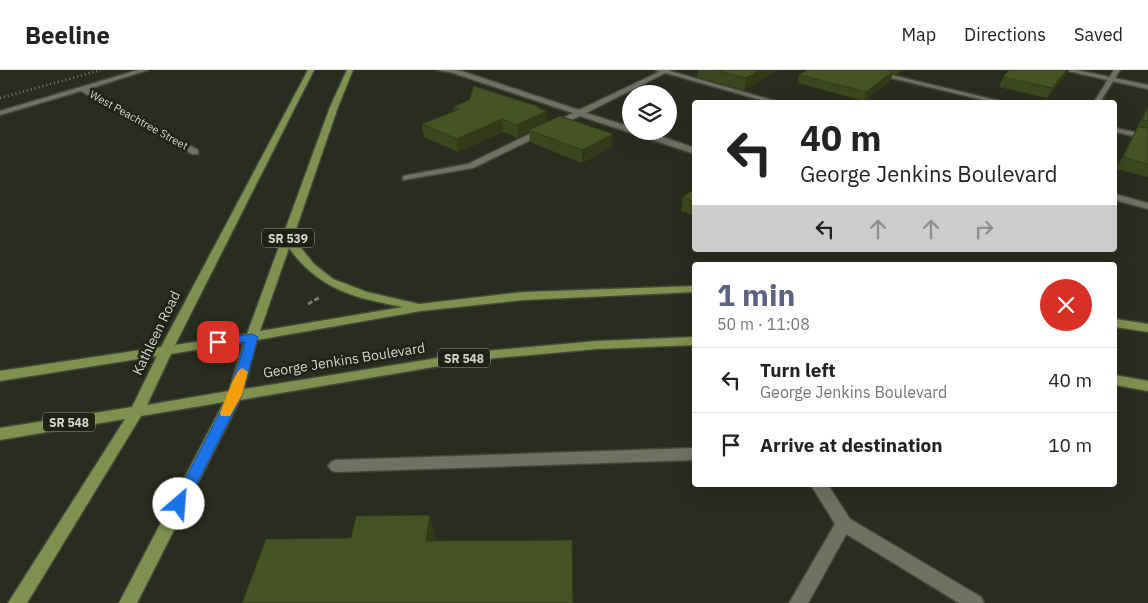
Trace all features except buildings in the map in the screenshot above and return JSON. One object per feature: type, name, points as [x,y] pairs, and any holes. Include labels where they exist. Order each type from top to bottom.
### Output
[{"type":"main road","name":"Kathleen Road","points":[[17,603],[137,411],[166,350],[311,70]]},
{"type":"main road","name":"SR 539","points":[[128,603],[235,395],[252,337],[334,107],[350,70]]},
{"type":"main road","points":[[288,239],[306,263],[334,284],[366,295],[421,307]]},
{"type":"main road","points":[[0,376],[252,337],[421,307],[524,296],[605,291],[692,289]]},
{"type":"main road","points":[[1117,323],[1148,328]]},
{"type":"main road","name":"George Jenkins Boulevard","points":[[0,434],[475,356],[597,345],[692,341]]},
{"type":"main road","points":[[1117,380],[1148,386]]},
{"type":"street","points":[[0,113],[145,70]]},
{"type":"street","points":[[440,70],[454,71],[622,127]]},
{"type":"street","points":[[861,70],[991,100]]},
{"type":"street","points":[[1066,70],[1148,87]]},
{"type":"street","points":[[1098,100],[1117,70]]},
{"type":"street","points":[[406,178],[470,166],[582,113],[663,71],[768,100]]},
{"type":"street","name":"West Peachtree Street","points":[[83,88],[195,152]]},
{"type":"street","points":[[1117,130],[1148,137]]},
{"type":"street","points":[[663,140],[692,150]]},
{"type":"street","points":[[1117,198],[1148,206]]},
{"type":"street","points":[[336,466],[692,454]]},
{"type":"street","points":[[820,487],[844,524],[975,603]]},
{"type":"street","points":[[798,603],[844,524]]},
{"type":"path","points":[[309,304],[320,297]]},
{"type":"railway","points":[[0,98],[101,70]]},
{"type":"slow traffic","points":[[226,413],[235,395],[242,372]]},
{"type":"route","points":[[179,504],[235,395],[252,337],[218,342]]}]
